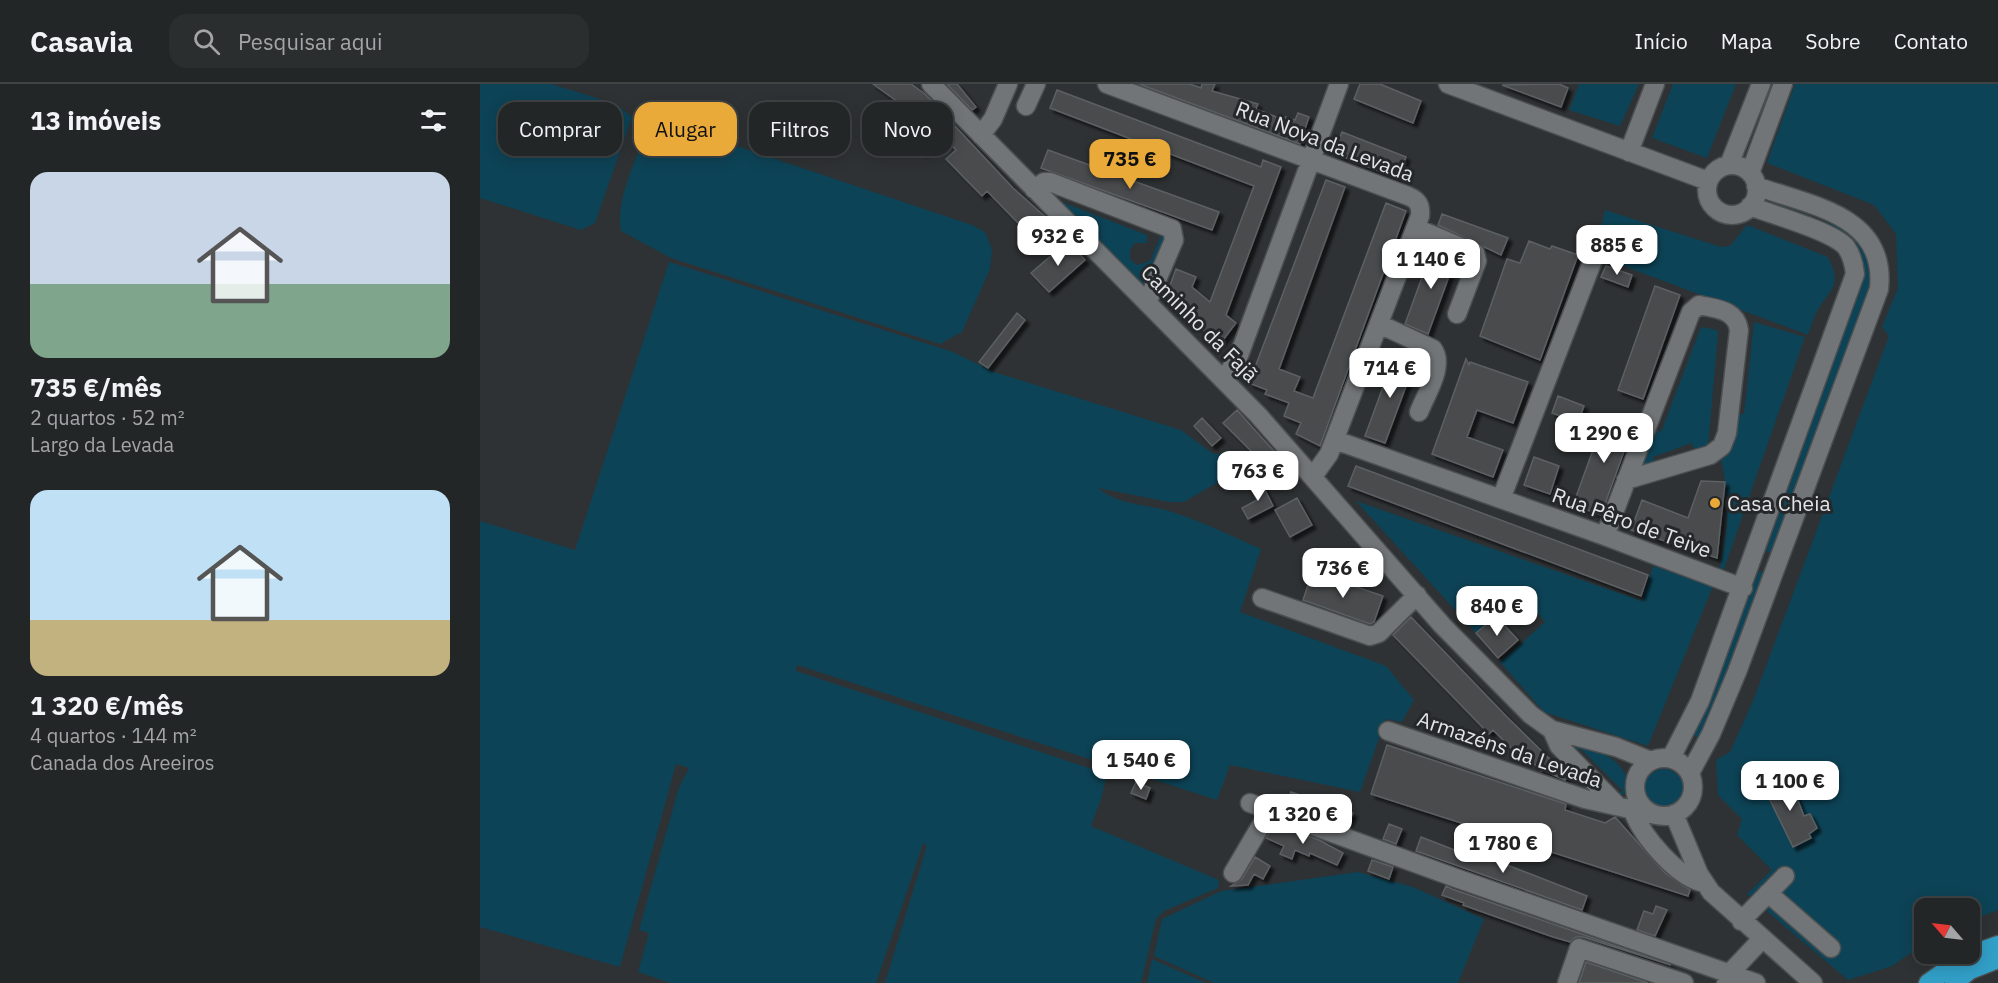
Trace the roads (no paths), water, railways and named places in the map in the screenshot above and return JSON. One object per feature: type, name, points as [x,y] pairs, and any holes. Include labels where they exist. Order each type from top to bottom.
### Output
[{"type":"highway","points":[[1948,980],[1965,957],[1998,945]]},
{"type":"highway","points":[[1928,983],[1948,980],[1998,959]]},
{"type":"street","name":"Caminho da Fajã","points":[[931,84],[1224,379],[1314,475],[1417,595],[1516,701],[1552,730]]},
{"type":"street","points":[[981,135],[993,119],[1008,84]]},
{"type":"street","points":[[1026,106],[1036,84]]},
{"type":"street","name":"Rua Nova da Levada","points":[[1107,84],[1416,200],[1421,208],[1416,228],[1335,440],[1329,454],[1314,475]]},
{"type":"street","points":[[1224,379],[1238,358],[1339,84]]},
{"type":"street","points":[[1629,152],[1655,84]]},
{"type":"street","points":[[1730,165],[1761,84]]},
{"type":"street","points":[[1690,773],[1712,734],[1737,672],[1879,289],[1878,257],[1862,230],[1839,216],[1753,179],[1740,167],[1730,165],[1719,169],[1708,181],[1708,196],[1711,204],[1722,213],[1737,214],[1750,206],[1756,197],[1753,179],[1783,84]]},
{"type":"street","points":[[1458,86],[1708,181]]},
{"type":"street","points":[[1034,189],[1044,182],[1050,182],[1172,229],[1174,240],[1147,303]]},
{"type":"street","points":[[1671,758],[1700,701],[1743,588],[1855,274],[1854,262],[1846,248],[1834,237],[1750,206]]},
{"type":"street","points":[[1416,228],[1475,253],[1477,261],[1457,314]]},
{"type":"street","points":[[1501,499],[1593,260]]},
{"type":"street","points":[[1605,536],[1685,322],[1690,312],[1699,305],[1730,312],[1738,320],[1727,433],[1722,446],[1710,455],[1626,480]]},
{"type":"street","points":[[1379,324],[1433,348],[1438,356],[1438,365],[1419,412]]},
{"type":"street","name":"Rua Pêro de Teive","points":[[1335,440],[1605,536],[1743,588]]},
{"type":"street","points":[[1262,598],[1370,636],[1380,633],[1417,595]]},
{"type":"street","points":[[1552,730],[1651,761],[1671,758],[1679,761],[1690,773],[1693,789],[1691,797],[1682,810],[1674,814],[1656,815],[1629,804],[1559,746],[1552,730]]},
{"type":"street","name":"Armazéns da Levada","points":[[1388,731],[1585,799],[1629,804]]},
{"type":"street","points":[[1598,743],[1626,764],[1637,777]]},
{"type":"street","points":[[1651,761],[1637,777],[1629,804],[1643,834],[1689,878],[1705,883]]},
{"type":"street","points":[[1250,803],[1728,978],[1756,983]]},
{"type":"street","points":[[1233,873],[1270,810]]},
{"type":"street","points":[[1674,814],[1705,883],[1741,921],[1813,983]]},
{"type":"street","points":[[1741,921],[1785,876]]},
{"type":"street","points":[[1768,893],[1831,948]]},
{"type":"street","points":[[1728,978],[1762,939]]},
{"type":"street","points":[[1567,983],[1579,948],[1684,983]]},
{"type":"place","name":"Casa Cheia","points":[[1715,503]]}]
